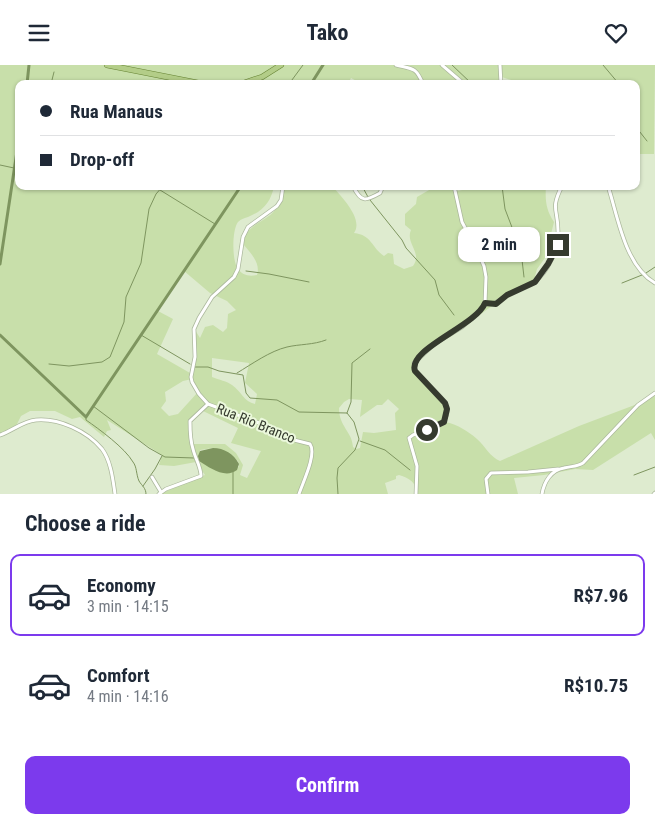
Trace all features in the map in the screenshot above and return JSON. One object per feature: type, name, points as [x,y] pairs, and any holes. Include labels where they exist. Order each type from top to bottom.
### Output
[{"type":"main road","points":[[107,65],[184,80]]},
{"type":"main road","points":[[253,80],[262,77],[281,65]]},
{"type":"street","points":[[396,65],[413,68],[418,72],[421,80]]},
{"type":"street","points":[[442,65],[459,80]]},
{"type":"street","points":[[500,65],[500,80]]},
{"type":"street","points":[[152,477],[160,493],[200,476],[200,470],[192,449],[190,421],[208,404],[192,382],[191,377],[196,357],[194,329],[212,297],[234,277],[238,269],[243,237],[248,227],[277,206],[281,200],[282,190]]},
{"type":"street","points":[[355,190],[362,199],[368,199],[380,193],[381,190]]},
{"type":"street","points":[[416,494],[417,466],[410,439],[413,435],[442,424],[445,420],[447,409],[445,403],[415,371],[414,363],[434,344],[462,327],[481,310],[485,303],[486,277],[484,266],[462,222],[455,190]]},
{"type":"street","points":[[485,303],[496,304],[507,295],[532,283],[548,264],[558,245],[558,229],[554,205],[560,190]]},
{"type":"street","points":[[609,190],[633,260],[645,276],[655,283]]},
{"type":"street","points":[[488,494],[486,479],[491,473],[528,472],[579,466],[638,405],[655,393]]},
{"type":"street","name":"Rua Rio Branco","points":[[208,404],[270,427],[286,438],[310,444],[313,449],[311,460],[299,494]]},
{"type":"street","points":[[0,435],[34,420],[49,420],[62,423],[78,431],[102,450],[111,472],[115,494]]},
{"type":"street","points":[[542,494],[544,483],[549,476],[562,468]]},
{"type":"shaded area","points":[[0,65],[655,65],[654,154],[640,154],[640,80],[511,80],[499,76],[498,80],[355,80],[351,78],[350,80],[15,80],[15,190],[273,190],[266,205],[253,215],[239,221],[236,226],[233,245],[235,263],[241,272],[251,276],[257,275],[256,262],[242,243],[253,227],[278,207],[284,190],[336,190],[354,215],[356,227],[354,233],[368,239],[384,256],[388,253],[393,254],[394,264],[404,269],[413,266],[416,261],[410,239],[411,230],[405,225],[405,214],[416,204],[417,197],[429,190],[546,190],[549,213],[554,222],[545,258],[537,269],[534,280],[527,287],[489,308],[438,344],[415,363],[414,371],[447,406],[446,422],[470,433],[493,457],[500,461],[579,426],[655,396],[655,440],[651,433],[593,470],[575,469],[514,478],[518,494],[418,494],[412,481],[399,475],[396,476],[396,479],[385,483],[388,494],[160,494],[205,475],[196,462],[174,466],[159,465],[162,455],[107,420],[111,430],[107,431],[104,437],[80,417],[72,419],[55,411],[30,411],[21,416],[16,426],[0,437]],"holes":[[[184,271],[210,293],[227,301],[236,310],[228,314],[227,328],[223,332],[213,325],[205,327],[200,338],[195,330],[196,357],[190,373],[157,354],[173,319],[158,311]],[[212,358],[249,363],[245,383],[257,394],[255,404],[245,399],[235,387],[212,377]],[[192,379],[198,392],[178,414],[169,416],[161,408],[166,401],[165,392],[183,381]],[[349,399],[362,400],[360,417],[377,405],[382,405],[388,399],[399,409],[395,413],[396,430],[374,433],[363,432],[360,448],[356,449],[353,447],[341,420],[339,408]],[[201,410],[238,428],[231,443],[261,451],[247,478],[240,475],[243,465],[236,453],[225,444],[191,444],[190,420]],[[213,448],[238,461],[239,467],[220,472],[201,462],[200,450]]]},
{"type":"shaded area","points":[[213,448],[228,452],[237,460],[239,464],[237,470],[223,473],[199,461],[200,451]]},
{"type":"waterway","points":[[27,80],[29,65]]},
{"type":"waterway","points":[[292,80],[303,65]]},
{"type":"waterway","points":[[314,80],[323,65]]},
{"type":"waterway","points":[[452,65],[468,80]]},
{"type":"waterway","points":[[603,65],[616,80]]},
{"type":"waterway","points":[[52,80],[54,72]]},
{"type":"waterway","points":[[640,132],[647,141]]},
{"type":"waterway","points":[[0,165],[14,168]]},
{"type":"waterway","points":[[0,264],[15,165]]},
{"type":"waterway","points":[[160,190],[215,224]]},
{"type":"waterway","points":[[49,364],[69,366],[102,362],[110,357],[124,322],[126,297],[141,263],[149,209],[160,190]]},
{"type":"waterway","points":[[0,335],[86,417],[238,190]]},
{"type":"waterway","points":[[364,190],[368,197]]},
{"type":"waterway","points":[[503,190],[505,209],[521,251],[524,277]]},
{"type":"waterway","points":[[370,200],[402,240],[406,248],[435,280],[439,295],[454,315]]},
{"type":"waterway","points":[[646,273],[655,267]]},
{"type":"waterway","points":[[246,271],[309,282]]},
{"type":"waterway","points":[[622,283],[642,275]]},
{"type":"waterway","points":[[141,335],[190,364]]},
{"type":"waterway","points":[[237,373],[274,351],[326,340]]},
{"type":"waterway","points":[[347,413],[351,402],[352,363],[370,349]]},
{"type":"waterway","points":[[194,367],[208,367],[243,375],[246,393],[250,398],[277,400],[299,412],[347,413],[354,422],[359,439],[355,450],[338,468],[338,494]]},
{"type":"waterway","points":[[93,406],[149,448],[165,457],[194,458]]},
{"type":"waterway","points":[[86,417],[86,420],[111,439],[129,457],[134,464],[139,481],[146,494]]},
{"type":"waterway","points":[[360,441],[385,450],[410,470]]},
{"type":"waterway","points":[[143,486],[162,456]]},
{"type":"waterway","points":[[634,475],[655,467]]},
{"type":"waterway","points":[[233,472],[233,494]]},
{"type":"route","points":[[427,430],[444,422],[447,409],[445,403],[415,371],[414,363],[416,360],[441,338],[462,327],[484,307],[485,303],[496,304],[507,295],[535,282],[548,264],[558,245]]}]
